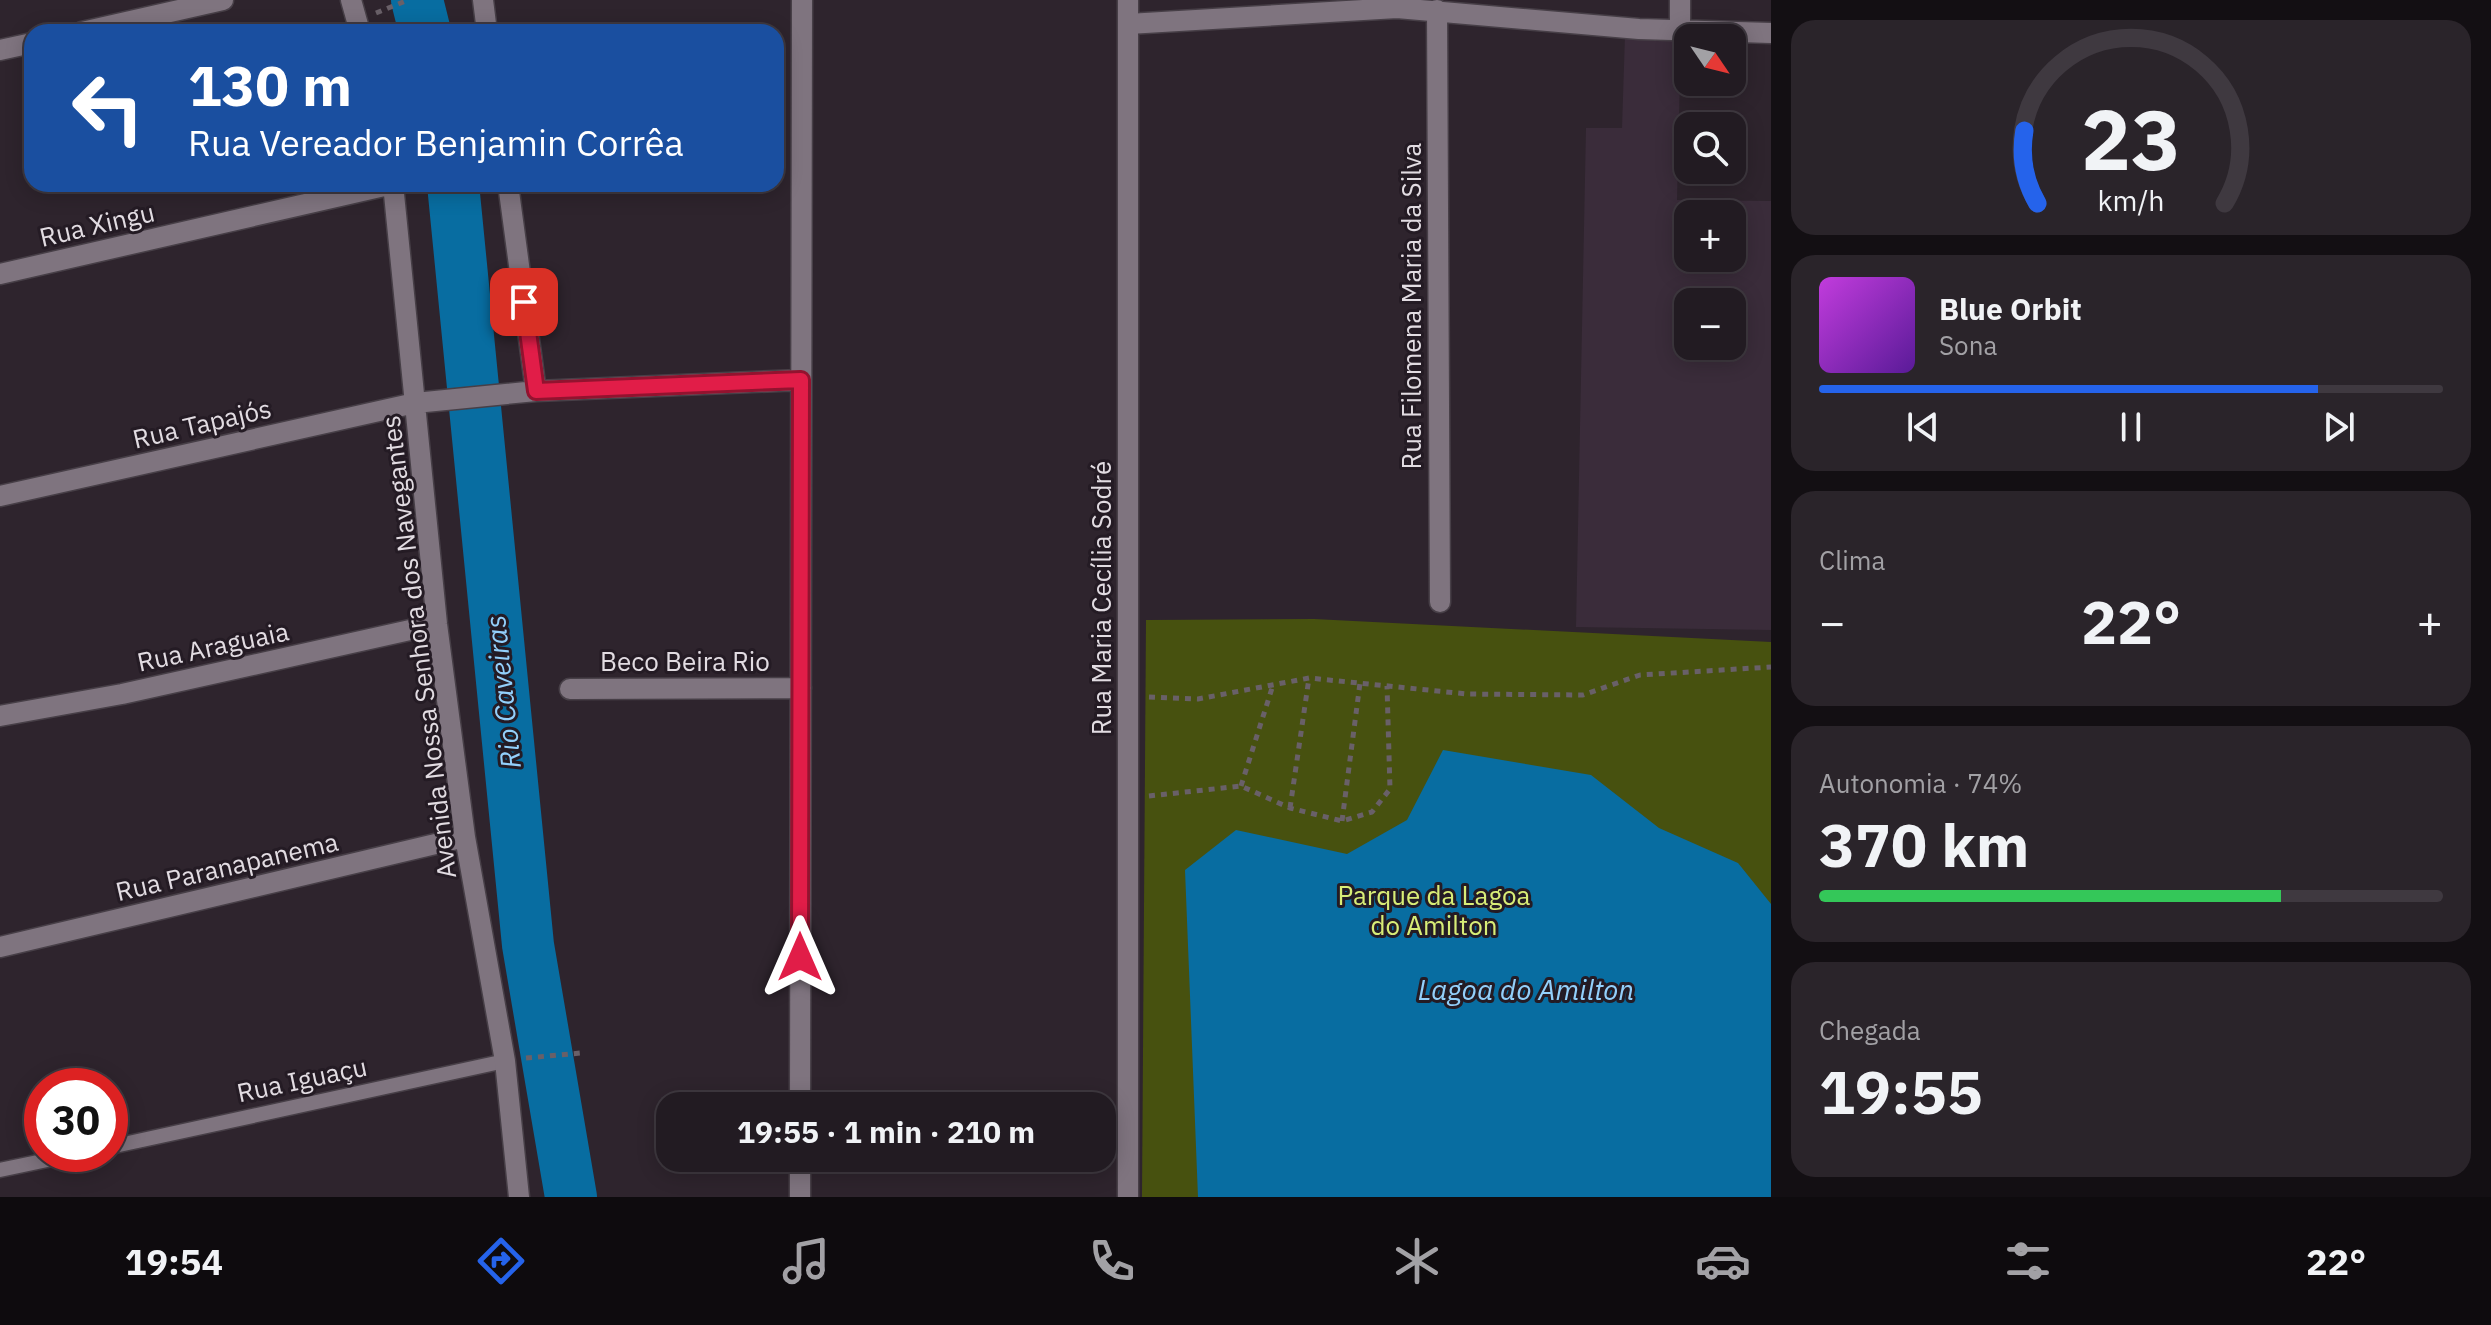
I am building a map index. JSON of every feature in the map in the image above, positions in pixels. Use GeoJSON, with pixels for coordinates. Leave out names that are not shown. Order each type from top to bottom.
{"type":"FeatureCollection","features":[{"type":"Feature","properties":{"kind":"street"},"geometry":{"type":"LineString","coordinates":[[117,24],[223,0]]}},
{"type":"Feature","properties":{"kind":"street"},"geometry":{"type":"LineString","coordinates":[[351,0],[358,24]]}},
{"type":"Feature","properties":{"kind":"street"},"geometry":{"type":"LineString","coordinates":[[483,0],[486,24]]}},
{"type":"Feature","properties":{"kind":"street"},"geometry":{"type":"LineString","coordinates":[[800,1092],[802,0]]}},
{"type":"Feature","properties":{"kind":"street","name":"Rua Maria Cecília Sodré"},"geometry":{"type":"LineString","coordinates":[[1128,0],[1128,1197]]}},
{"type":"Feature","properties":{"kind":"street"},"geometry":{"type":"LineString","coordinates":[[1680,0],[1680,24]]}},
{"type":"Feature","properties":{"kind":"street"},"geometry":{"type":"LineString","coordinates":[[1128,24],[1365,4],[1674,30]]}},
{"type":"Feature","properties":{"kind":"street","name":"Rua Filomena Maria da Silva"},"geometry":{"type":"LineString","coordinates":[[1437,10],[1440,602]]}},
{"type":"Feature","properties":{"kind":"street"},"geometry":{"type":"LineString","coordinates":[[1746,32],[1771,33]]}},
{"type":"Feature","properties":{"kind":"street"},"geometry":{"type":"LineString","coordinates":[[0,50],[24,45]]}},
{"type":"Feature","properties":{"kind":"street","name":"Rua Xingu"},"geometry":{"type":"LineString","coordinates":[[0,274],[358,192]]}},
{"type":"Feature","properties":{"kind":"street","name":"Avenida Nossa Senhora dos Navegantes"},"geometry":{"type":"LineString","coordinates":[[394,192],[437,624],[465,837],[514,1060],[519,1197]]}},
{"type":"Feature","properties":{"kind":"street"},"geometry":{"type":"LineString","coordinates":[[509,192],[528,392]]}},
{"type":"Feature","properties":{"kind":"street","name":"Rua Tapajós"},"geometry":{"type":"LineString","coordinates":[[0,496],[415,403],[528,392],[801,380]]}},
{"type":"Feature","properties":{"kind":"street","name":"Rua Araguaia"},"geometry":{"type":"LineString","coordinates":[[0,716],[122,694],[437,624]]}},
{"type":"Feature","properties":{"kind":"street","name":"Beco Beira Rio"},"geometry":{"type":"LineString","coordinates":[[570,689],[801,688]]}},
{"type":"Feature","properties":{"kind":"street","name":"Rua Paranapanema"},"geometry":{"type":"LineString","coordinates":[[0,947],[465,837]]}},
{"type":"Feature","properties":{"kind":"street"},"geometry":{"type":"LineString","coordinates":[[800,1172],[800,1197]]}},
{"type":"Feature","properties":{"kind":"lane","name":"Rua Iguaçu"},"geometry":{"type":"LineString","coordinates":[[128,1143],[514,1060]]}},
{"type":"Feature","properties":{"kind":"lane"},"geometry":{"type":"LineString","coordinates":[[0,1170],[24,1165]]}},
{"type":"Feature","properties":{"kind":"path"},"geometry":{"type":"LineString","coordinates":[[380,11],[408,0]]}},
{"type":"Feature","properties":{"kind":"path"},"geometry":{"type":"LineString","coordinates":[[1128,697],[1198,699],[1309,678],[1467,694],[1583,695],[1640,675],[1771,667]]}},
{"type":"Feature","properties":{"kind":"path"},"geometry":{"type":"LineString","coordinates":[[1290,808],[1309,678]]}},
{"type":"Feature","properties":{"kind":"path"},"geometry":{"type":"LineString","coordinates":[[1342,821],[1360,683]]}},
{"type":"Feature","properties":{"kind":"path"},"geometry":{"type":"LineString","coordinates":[[1241,786],[1273,685]]}},
{"type":"Feature","properties":{"kind":"path"},"geometry":{"type":"LineString","coordinates":[[1128,798],[1241,786],[1290,808],[1342,821],[1372,812],[1390,789],[1387,686]]}},
{"type":"Feature","properties":{"kind":"path"},"geometry":{"type":"LineString","coordinates":[[514,1060],[581,1053]]}},
{"type":"Feature","properties":{"kind":"shaded area"},"geometry":{"type":"Polygon","coordinates":[[[1625,35],[1674,36],[1674,96],[1680,96],[1679,112],[1674,112],[1674,184],[1677,184],[1677,200],[1674,200],[1674,272],[1746,272],[1746,201],[1771,201],[1771,630],[1576,627],[1586,128],[1622,128],[1625,35]]]}},
{"type":"Feature","properties":{"kind":"green space","name":"Lagoa do Amilton"},"geometry":{"type":"Polygon","coordinates":[[[1314,619],[1771,642],[1771,1197],[1142,1197],[1146,620],[1314,619]]]}},
{"type":"Feature","properties":{"kind":"water","name":"Lagoa do Amilton"},"geometry":{"type":"Polygon","coordinates":[[[1443,750],[1591,775],[1659,828],[1738,863],[1771,904],[1771,1197],[1198,1197],[1185,870],[1236,830],[1347,854],[1407,820],[1443,750]]]}},
{"type":"Feature","properties":{"kind":"waterway","name":"Rio Caveiras"},"geometry":{"type":"LineString","coordinates":[[417,0],[423,24]]}},
{"type":"Feature","properties":{"kind":"waterway","name":"Rio Caveiras"},"geometry":{"type":"LineString","coordinates":[[454,192],[528,945],[571,1197]]}},
{"type":"Feature","properties":{"kind":"route"},"geometry":{"type":"LineString","coordinates":[[524,302],[536,391],[801,380],[800,957]]}},
{"type":"Feature","properties":{"kind":"park label","name":"Parque da Lagoa do Amilton"},"geometry":{"type":"Point","coordinates":[1434,911]}}]}
